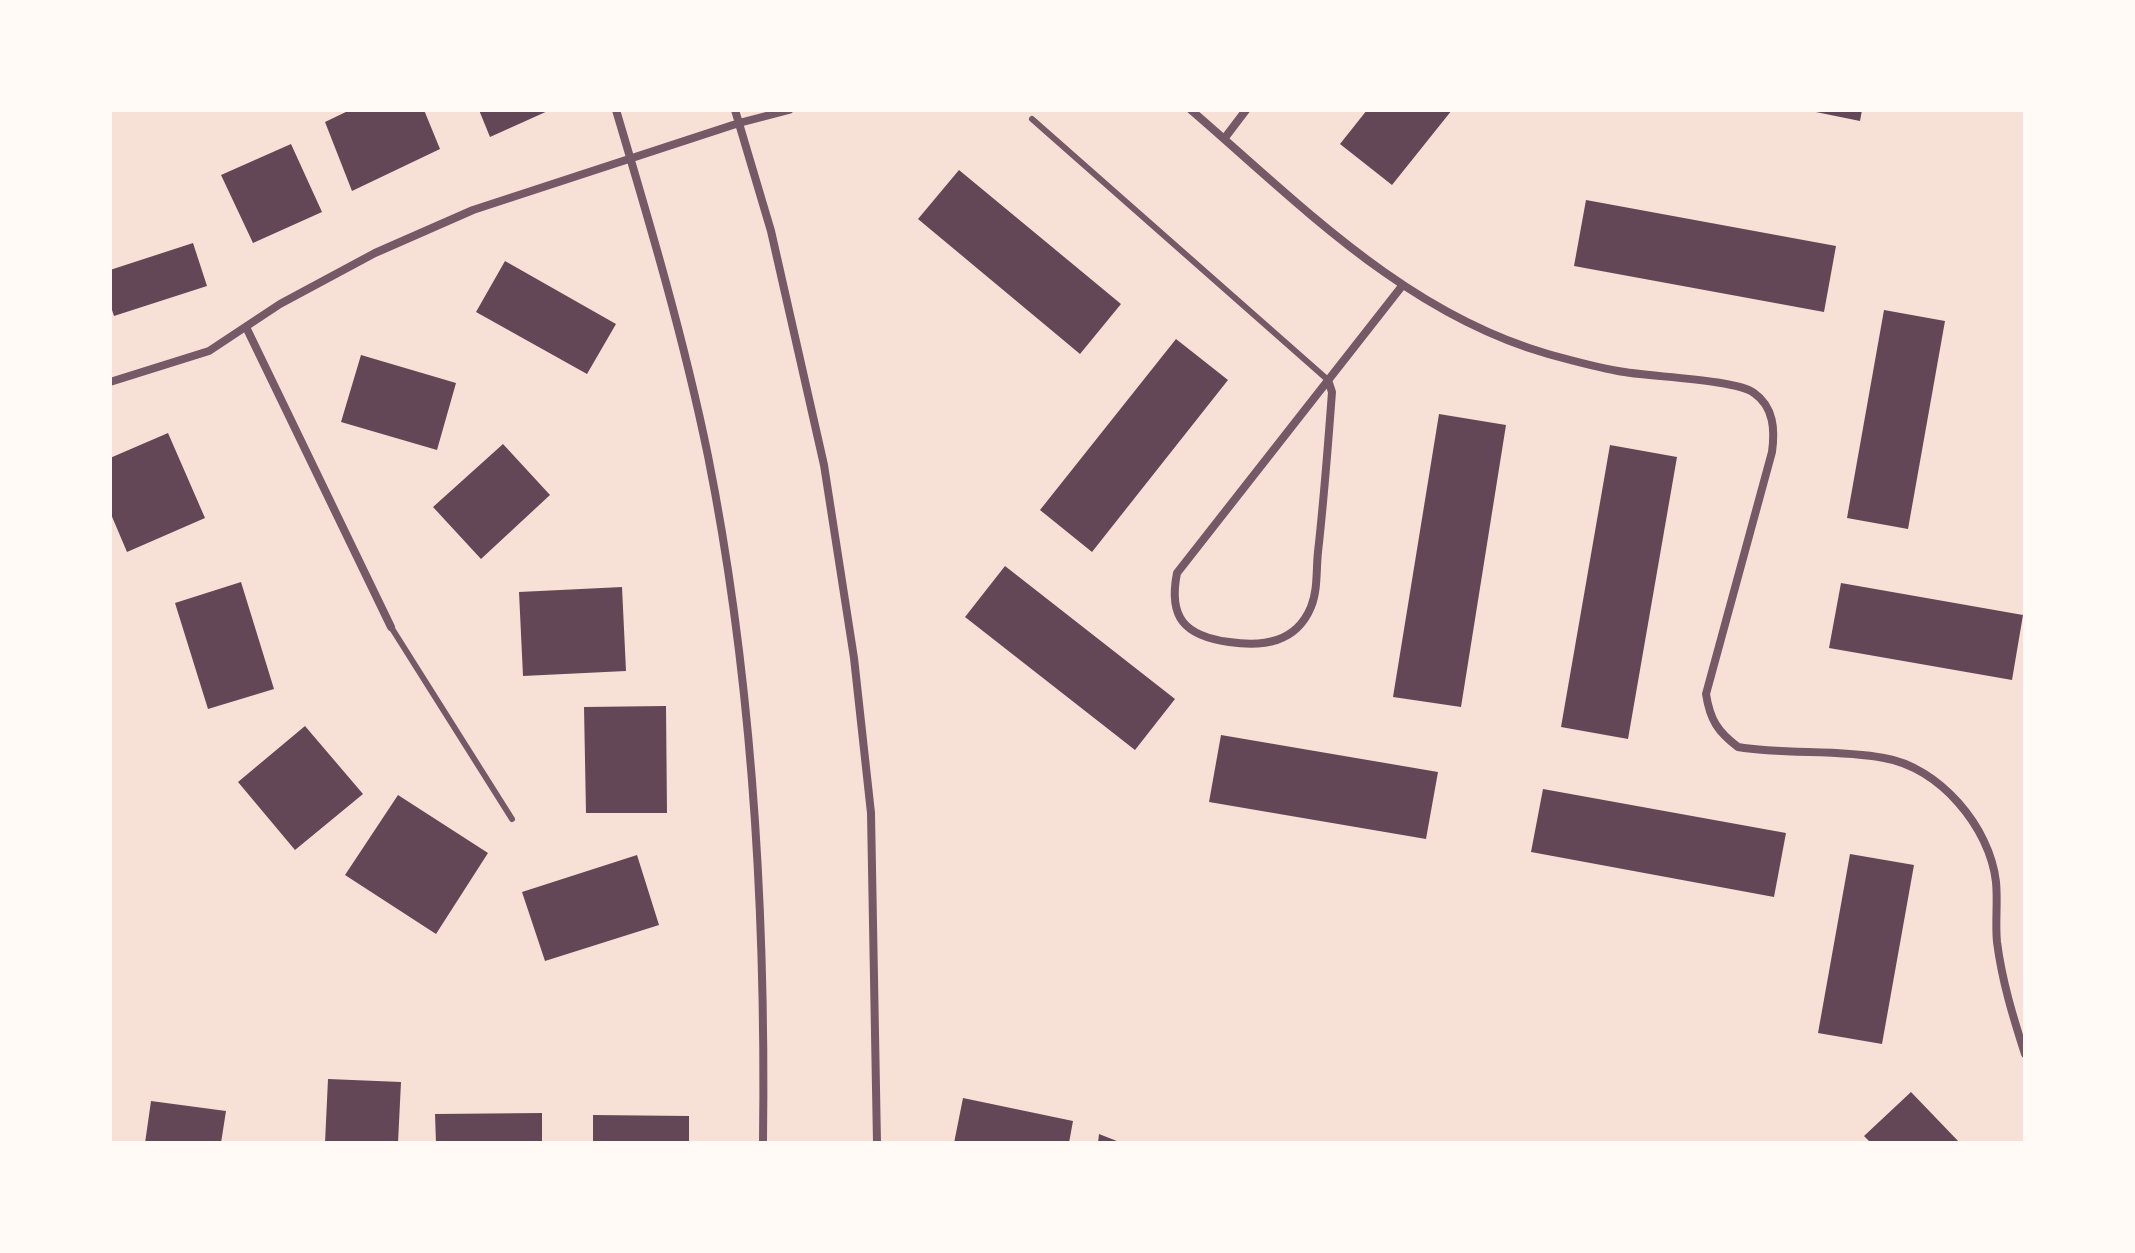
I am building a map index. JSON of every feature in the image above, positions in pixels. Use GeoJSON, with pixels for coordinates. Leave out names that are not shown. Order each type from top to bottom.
{"type":"FeatureCollection","features":[{"type":"Feature","properties":{"kind":"street"},"geometry":{"type":"LineString","coordinates":[[616,110],[678,325],[708,458],[741,675],[757,841],[765,1045],[763,1143]]}},
{"type":"Feature","properties":{"kind":"street"},"geometry":{"type":"LineString","coordinates":[[735,110],[771,231],[824,465],[854,658],[871,813],[877,1143]]}},
{"type":"Feature","properties":{"kind":"street"},"geometry":{"type":"LineString","coordinates":[[110,382],[209,351],[375,253],[473,210],[739,123],[789,110]]}},
{"type":"Feature","properties":{"kind":"street"},"geometry":{"type":"LineString","coordinates":[[1191,110],[1374,267],[1402,286],[1476,326],[1545,353],[1616,371],[1735,383],[1754,392],[1768,407],[1775,432],[1772,452],[1706,694],[1710,715],[1721,734],[1738,747],[1886,758],[1921,773],[1952,796],[1984,839],[1995,879],[1997,940],[2007,999],[2025,1054]]}},
{"type":"Feature","properties":{"kind":"street"},"geometry":{"type":"LineString","coordinates":[[1224,139],[1246,110]]}},
{"type":"Feature","properties":{"kind":"street"},"geometry":{"type":"LineString","coordinates":[[1328,380],[1332,392],[1326,478],[1312,606],[1299,627],[1280,641],[1257,647],[1204,639],[1187,628],[1177,613],[1173,593],[1177,573],[1328,380],[1402,286]]}},
{"type":"Feature","properties":{"kind":"street"},"geometry":{"type":"LineString","coordinates":[[246,327],[391,627]]}},
{"type":"Feature","properties":{"kind":"lane"},"geometry":{"type":"LineString","coordinates":[[1032,119],[1328,380]]}},
{"type":"Feature","properties":{"kind":"lane"},"geometry":{"type":"LineString","coordinates":[[391,627],[512,819]]}},
{"type":"Feature","properties":{"kind":"building"},"geometry":{"type":"Polygon","coordinates":[[[350,110],[424,110],[440,149],[352,191],[325,122],[350,110]]]}},
{"type":"Feature","properties":{"kind":"building"},"geometry":{"type":"Polygon","coordinates":[[[479,110],[550,110],[490,137],[479,110]]]}},
{"type":"Feature","properties":{"kind":"building"},"geometry":{"type":"Polygon","coordinates":[[[1367,110],[1452,110],[1392,185],[1340,144],[1367,110]]]}},
{"type":"Feature","properties":{"kind":"building"},"geometry":{"type":"Polygon","coordinates":[[[1806,110],[1862,110],[1860,121],[1806,110]]]}},
{"type":"Feature","properties":{"kind":"building"},"geometry":{"type":"Polygon","coordinates":[[[291,144],[322,212],[253,243],[221,175],[291,144]]]}},
{"type":"Feature","properties":{"kind":"building"},"geometry":{"type":"Polygon","coordinates":[[[959,170],[1121,304],[1080,354],[918,219],[959,170]]]}},
{"type":"Feature","properties":{"kind":"building"},"geometry":{"type":"Polygon","coordinates":[[[1586,200],[1836,246],[1824,312],[1574,266],[1586,200]]]}},
{"type":"Feature","properties":{"kind":"building"},"geometry":{"type":"Polygon","coordinates":[[[193,243],[207,286],[114,316],[110,304],[110,270],[193,243]]]}},
{"type":"Feature","properties":{"kind":"building"},"geometry":{"type":"Polygon","coordinates":[[[505,261],[616,324],[587,374],[476,312],[505,261]]]}},
{"type":"Feature","properties":{"kind":"building"},"geometry":{"type":"Polygon","coordinates":[[[1884,310],[1945,321],[1908,529],[1847,518],[1884,310]]]}},
{"type":"Feature","properties":{"kind":"building"},"geometry":{"type":"Polygon","coordinates":[[[1176,339],[1228,380],[1092,552],[1040,510],[1176,339]]]}},
{"type":"Feature","properties":{"kind":"building"},"geometry":{"type":"Polygon","coordinates":[[[361,355],[456,383],[437,450],[341,422],[361,355]]]}},
{"type":"Feature","properties":{"kind":"building"},"geometry":{"type":"Polygon","coordinates":[[[1439,414],[1506,425],[1461,707],[1393,697],[1439,414]]]}},
{"type":"Feature","properties":{"kind":"building"},"geometry":{"type":"Polygon","coordinates":[[[168,433],[205,518],[127,552],[110,512],[110,458],[168,433]]]}},
{"type":"Feature","properties":{"kind":"building"},"geometry":{"type":"Polygon","coordinates":[[[503,444],[550,495],[481,559],[433,507],[503,444]]]}},
{"type":"Feature","properties":{"kind":"building"},"geometry":{"type":"Polygon","coordinates":[[[1610,445],[1677,457],[1628,739],[1561,727],[1610,445]]]}},
{"type":"Feature","properties":{"kind":"building"},"geometry":{"type":"Polygon","coordinates":[[[1005,566],[1175,699],[1135,750],[965,617],[1005,566]]]}},
{"type":"Feature","properties":{"kind":"building"},"geometry":{"type":"Polygon","coordinates":[[[241,582],[274,689],[208,709],[175,603],[241,582]]]}},
{"type":"Feature","properties":{"kind":"building"},"geometry":{"type":"Polygon","coordinates":[[[1841,583],[2023,615],[2012,680],[1829,648],[1841,583]]]}},
{"type":"Feature","properties":{"kind":"building"},"geometry":{"type":"Polygon","coordinates":[[[622,587],[626,671],[523,676],[519,592],[622,587]]]}},
{"type":"Feature","properties":{"kind":"building"},"geometry":{"type":"Polygon","coordinates":[[[666,706],[667,813],[586,813],[584,707],[666,706]]]}},
{"type":"Feature","properties":{"kind":"building"},"geometry":{"type":"Polygon","coordinates":[[[305,726],[363,794],[295,850],[238,782],[305,726]]]}},
{"type":"Feature","properties":{"kind":"building"},"geometry":{"type":"Polygon","coordinates":[[[1221,735],[1438,772],[1426,839],[1209,802],[1221,735]]]}},
{"type":"Feature","properties":{"kind":"building"},"geometry":{"type":"Polygon","coordinates":[[[1543,789],[1786,833],[1774,897],[1531,852],[1543,789]]]}},
{"type":"Feature","properties":{"kind":"building"},"geometry":{"type":"Polygon","coordinates":[[[398,795],[488,853],[436,934],[345,875],[398,795]]]}},
{"type":"Feature","properties":{"kind":"building"},"geometry":{"type":"Polygon","coordinates":[[[1850,854],[1914,865],[1882,1044],[1818,1033],[1850,854]]]}},
{"type":"Feature","properties":{"kind":"building"},"geometry":{"type":"Polygon","coordinates":[[[637,855],[659,925],[545,961],[522,892],[637,855]]]}},
{"type":"Feature","properties":{"kind":"building"},"geometry":{"type":"Polygon","coordinates":[[[328,1079],[401,1082],[398,1143],[325,1143],[328,1079]]]}},
{"type":"Feature","properties":{"kind":"building"},"geometry":{"type":"Polygon","coordinates":[[[1911,1092],[1960,1143],[1871,1143],[1864,1136],[1911,1092]]]}},
{"type":"Feature","properties":{"kind":"building"},"geometry":{"type":"Polygon","coordinates":[[[963,1098],[1073,1121],[1069,1143],[954,1143],[963,1098]]]}},
{"type":"Feature","properties":{"kind":"building"},"geometry":{"type":"Polygon","coordinates":[[[151,1101],[226,1111],[221,1143],[145,1143],[151,1101]]]}},
{"type":"Feature","properties":{"kind":"building"},"geometry":{"type":"Polygon","coordinates":[[[542,1113],[542,1143],[436,1143],[435,1114],[542,1113]]]}},
{"type":"Feature","properties":{"kind":"building"},"geometry":{"type":"Polygon","coordinates":[[[593,1115],[689,1116],[689,1143],[593,1143],[593,1115]]]}},
{"type":"Feature","properties":{"kind":"building"},"geometry":{"type":"Polygon","coordinates":[[[1099,1134],[1122,1143],[1098,1143],[1099,1134]]]}}]}
